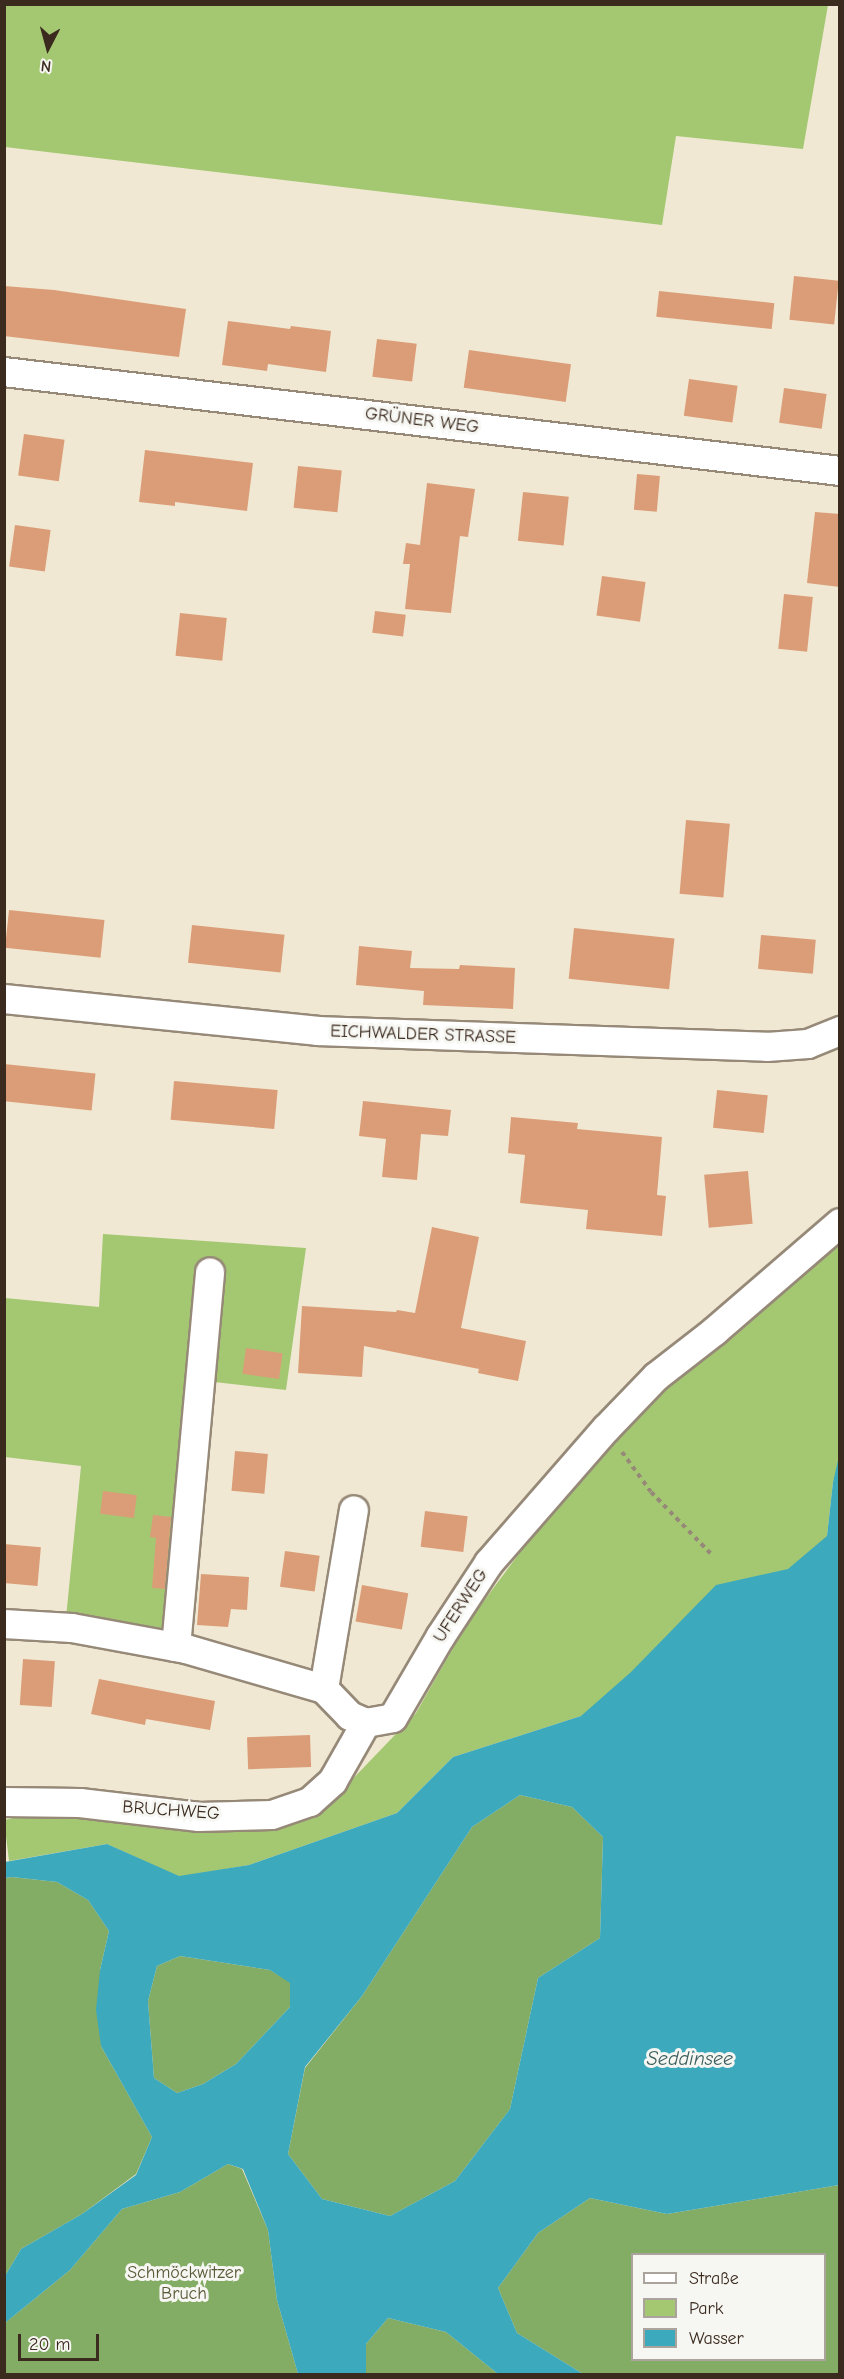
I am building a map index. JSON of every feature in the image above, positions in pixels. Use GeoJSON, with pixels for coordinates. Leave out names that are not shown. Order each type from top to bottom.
{"type":"FeatureCollection","features":[{"type":"Feature","properties":{"kind":"street","name":"GRÜNER WEG"},"geometry":{"type":"LineString","coordinates":[[4,372],[840,471]]}},
{"type":"Feature","properties":{"kind":"street","name":"EICHWALDER STRASSE"},"geometry":{"type":"LineString","coordinates":[[4,999],[317,1031],[767,1047],[808,1044],[839,1032]]}},
{"type":"Feature","properties":{"kind":"street","name":"UFERWEG"},"geometry":{"type":"LineString","coordinates":[[366,1723],[393,1718],[441,1636],[489,1563],[606,1429],[656,1377],[724,1324],[840,1223]]}},
{"type":"Feature","properties":{"kind":"street"},"geometry":{"type":"LineString","coordinates":[[176,1647],[210,1273]]}},
{"type":"Feature","properties":{"kind":"street"},"geometry":{"type":"LineString","coordinates":[[324,1689],[354,1510]]}},
{"type":"Feature","properties":{"kind":"street"},"geometry":{"type":"LineString","coordinates":[[4,1623],[72,1629],[176,1647],[324,1689],[350,1716],[366,1723]]}},
{"type":"Feature","properties":{"kind":"street","name":"BRUCHWEG"},"geometry":{"type":"LineString","coordinates":[[4,1802],[80,1803],[198,1817],[272,1815],[310,1802],[333,1781],[366,1723]]}},
{"type":"Feature","properties":{"kind":"path"},"geometry":{"type":"LineString","coordinates":[[606,1429],[651,1492],[711,1554]]}},
{"type":"Feature","properties":{"kind":"green space"},"geometry":{"type":"Polygon","coordinates":[[[5,4],[828,5],[803,149],[676,136],[662,225],[5,147],[5,4]]]}},
{"type":"Feature","properties":{"kind":"green space"},"geometry":{"type":"Polygon","coordinates":[[[839,1231],[840,1456],[833,1482],[827,1536],[831,1541],[613,1726],[581,1716],[453,1757],[397,1813],[249,1865],[179,1877],[107,1844],[9,1861],[4,1820],[42,1812],[253,1827],[320,1813],[416,1713],[466,1625],[605,1438],[839,1231]]]}},
{"type":"Feature","properties":{"kind":"green space"},"geometry":{"type":"Polygon","coordinates":[[[103,1234],[306,1248],[286,1390],[197,1380],[170,1639],[66,1618],[81,1466],[5,1457],[5,1298],[99,1307],[103,1234]]]}},
{"type":"Feature","properties":{"kind":"green space"},"geometry":{"type":"Polygon","coordinates":[[[520,1795],[572,1807],[603,1837],[600,1938],[538,1978],[510,2109],[455,2181],[390,2216],[322,2199],[288,2154],[305,2068],[362,1996],[472,1827],[520,1795]]]}},
{"type":"Feature","properties":{"kind":"green space"},"geometry":{"type":"Polygon","coordinates":[[[4,1878],[57,1882],[88,1900],[109,1931],[100,1970],[101,2046],[152,2137],[136,2174],[82,2214],[21,2249],[5,2276],[4,1878]]]}},
{"type":"Feature","properties":{"kind":"green space"},"geometry":{"type":"Polygon","coordinates":[[[180,1956],[270,1970],[290,1982],[290,2007],[236,2064],[203,2084],[177,2093],[154,2078],[148,2001],[157,1966],[180,1956]]]}},
{"type":"Feature","properties":{"kind":"green space","name":"Schmöckwitzer Bruch"},"geometry":{"type":"Polygon","coordinates":[[[228,2164],[242,2169],[268,2230],[277,2300],[298,2374],[5,2374],[5,2323],[70,2270],[122,2209],[180,2192],[228,2164]]]}},
{"type":"Feature","properties":{"kind":"green space"},"geometry":{"type":"Polygon","coordinates":[[[839,2185],[839,2374],[583,2374],[517,2333],[498,2288],[538,2233],[590,2198],[667,2214],[839,2185]]]}},
{"type":"Feature","properties":{"kind":"green space"},"geometry":{"type":"Polygon","coordinates":[[[388,2318],[446,2332],[498,2374],[366,2374],[366,2344],[388,2318]]]}},
{"type":"Feature","properties":{"kind":"water","name":"Seddinsee"},"geometry":{"type":"Polygon","coordinates":[[[839,1456],[839,2185],[667,2214],[590,2198],[538,2233],[498,2288],[517,2333],[583,2374],[498,2374],[446,2332],[388,2318],[366,2344],[366,2374],[298,2374],[277,2300],[268,2230],[243,2169],[228,2164],[180,2192],[122,2209],[70,2270],[5,2323],[5,2276],[21,2249],[82,2214],[136,2175],[152,2137],[101,2046],[96,2010],[100,1970],[109,1931],[88,1900],[57,1882],[5,1878],[5,1862],[107,1844],[179,1876],[249,1865],[397,1813],[453,1757],[581,1716],[631,1672],[716,1585],[788,1569],[827,1536],[833,1482],[839,1456]],[[520,1795],[472,1827],[362,1996],[305,2067],[288,2154],[322,2199],[390,2216],[455,2181],[510,2109],[538,1978],[600,1938],[603,1837],[572,1807],[520,1795]],[[180,1956],[157,1966],[148,2001],[154,2078],[177,2093],[203,2084],[236,2064],[290,2007],[290,1983],[270,1970],[180,1956]]]}},
{"type":"Feature","properties":{"kind":"building"},"geometry":{"type":"Polygon","coordinates":[[[794,276],[839,281],[834,324],[789,320],[794,276]]]}},
{"type":"Feature","properties":{"kind":"building"},"geometry":{"type":"Polygon","coordinates":[[[4,286],[54,290],[186,309],[179,357],[4,336],[4,286]]]}},
{"type":"Feature","properties":{"kind":"building"},"geometry":{"type":"Polygon","coordinates":[[[659,291],[774,303],[772,329],[656,317],[659,291]]]}},
{"type":"Feature","properties":{"kind":"building"},"geometry":{"type":"Polygon","coordinates":[[[228,321],[290,329],[291,326],[331,331],[326,372],[268,364],[267,371],[222,365],[228,321]]]}},
{"type":"Feature","properties":{"kind":"building"},"geometry":{"type":"Polygon","coordinates":[[[377,339],[417,344],[412,382],[372,377],[377,339]]]}},
{"type":"Feature","properties":{"kind":"building"},"geometry":{"type":"Polygon","coordinates":[[[469,350],[571,364],[566,402],[464,388],[469,350]]]}},
{"type":"Feature","properties":{"kind":"building"},"geometry":{"type":"Polygon","coordinates":[[[689,379],[738,386],[732,422],[684,416],[689,379]]]}},
{"type":"Feature","properties":{"kind":"building"},"geometry":{"type":"Polygon","coordinates":[[[784,388],[827,394],[822,429],[779,423],[784,388]]]}},
{"type":"Feature","properties":{"kind":"building"},"geometry":{"type":"Polygon","coordinates":[[[24,434],[65,440],[59,481],[18,476],[24,434]]]}},
{"type":"Feature","properties":{"kind":"building"},"geometry":{"type":"Polygon","coordinates":[[[145,450],[253,463],[247,511],[175,502],[175,506],[139,502],[145,450]]]}},
{"type":"Feature","properties":{"kind":"building"},"geometry":{"type":"Polygon","coordinates":[[[298,466],[342,471],[337,512],[294,508],[298,466]]]}},
{"type":"Feature","properties":{"kind":"building"},"geometry":{"type":"Polygon","coordinates":[[[637,474],[660,476],[657,512],[634,510],[637,474]]]}},
{"type":"Feature","properties":{"kind":"building"},"geometry":{"type":"Polygon","coordinates":[[[427,483],[475,489],[468,537],[460,536],[451,613],[405,609],[410,564],[403,564],[406,543],[420,545],[427,483]]]}},
{"type":"Feature","properties":{"kind":"building"},"geometry":{"type":"Polygon","coordinates":[[[523,492],[569,497],[564,546],[518,541],[523,492]]]}},
{"type":"Feature","properties":{"kind":"building"},"geometry":{"type":"Polygon","coordinates":[[[815,512],[840,514],[840,587],[807,583],[815,512]]]}},
{"type":"Feature","properties":{"kind":"building"},"geometry":{"type":"Polygon","coordinates":[[[15,525],[51,530],[45,572],[9,567],[15,525]]]}},
{"type":"Feature","properties":{"kind":"building"},"geometry":{"type":"Polygon","coordinates":[[[602,576],[646,582],[640,622],[596,616],[602,576]]]}},
{"type":"Feature","properties":{"kind":"building"},"geometry":{"type":"Polygon","coordinates":[[[784,594],[813,597],[807,652],[778,649],[784,594]]]}},
{"type":"Feature","properties":{"kind":"building"},"geometry":{"type":"Polygon","coordinates":[[[375,611],[406,615],[403,637],[372,633],[375,611]]]}},
{"type":"Feature","properties":{"kind":"building"},"geometry":{"type":"Polygon","coordinates":[[[180,613],[227,618],[222,661],[176,656],[180,613]]]}},
{"type":"Feature","properties":{"kind":"building"},"geometry":{"type":"Polygon","coordinates":[[[686,820],[730,824],[723,898],[680,894],[686,820]]]}},
{"type":"Feature","properties":{"kind":"building"},"geometry":{"type":"Polygon","coordinates":[[[9,910],[104,920],[101,958],[5,948],[9,910]]]}},
{"type":"Feature","properties":{"kind":"building"},"geometry":{"type":"Polygon","coordinates":[[[192,925],[284,935],[281,973],[188,963],[192,925]]]}},
{"type":"Feature","properties":{"kind":"building"},"geometry":{"type":"Polygon","coordinates":[[[574,928],[674,939],[669,989],[569,979],[574,928]]]}},
{"type":"Feature","properties":{"kind":"building"},"geometry":{"type":"Polygon","coordinates":[[[761,935],[816,940],[813,974],[758,969],[761,935]]]}},
{"type":"Feature","properties":{"kind":"building"},"geometry":{"type":"Polygon","coordinates":[[[359,946],[412,951],[410,968],[459,969],[460,965],[515,968],[513,1009],[423,1005],[424,991],[356,985],[359,946]]]}},
{"type":"Feature","properties":{"kind":"building"},"geometry":{"type":"Polygon","coordinates":[[[4,1064],[95,1074],[92,1110],[4,1101],[4,1064]]]}},
{"type":"Feature","properties":{"kind":"building"},"geometry":{"type":"Polygon","coordinates":[[[174,1081],[278,1090],[274,1129],[171,1120],[174,1081]]]}},
{"type":"Feature","properties":{"kind":"building"},"geometry":{"type":"Polygon","coordinates":[[[717,1090],[768,1095],[764,1133],[713,1128],[717,1090]]]}},
{"type":"Feature","properties":{"kind":"building"},"geometry":{"type":"Polygon","coordinates":[[[363,1101],[451,1110],[448,1136],[421,1134],[417,1180],[382,1177],[386,1139],[359,1136],[363,1101]]]}},
{"type":"Feature","properties":{"kind":"building"},"geometry":{"type":"Polygon","coordinates":[[[511,1117],[578,1123],[577,1129],[662,1137],[657,1195],[666,1196],[662,1236],[586,1229],[588,1210],[520,1203],[525,1155],[508,1153],[511,1117]]]}},
{"type":"Feature","properties":{"kind":"building"},"geometry":{"type":"Polygon","coordinates":[[[748,1171],[753,1224],[709,1228],[704,1175],[748,1171]]]}},
{"type":"Feature","properties":{"kind":"building"},"geometry":{"type":"Polygon","coordinates":[[[432,1227],[479,1237],[461,1328],[526,1341],[518,1381],[478,1373],[479,1369],[364,1346],[362,1377],[298,1373],[302,1306],[396,1312],[397,1310],[415,1313],[432,1227]]]}},
{"type":"Feature","properties":{"kind":"building"},"geometry":{"type":"Polygon","coordinates":[[[246,1348],[283,1353],[279,1379],[242,1374],[246,1348]]]}},
{"type":"Feature","properties":{"kind":"building"},"geometry":{"type":"Polygon","coordinates":[[[235,1451],[268,1454],[264,1494],[232,1491],[235,1451]]]}},
{"type":"Feature","properties":{"kind":"building"},"geometry":{"type":"Polygon","coordinates":[[[103,1491],[137,1495],[134,1518],[100,1514],[103,1491]]]}},
{"type":"Feature","properties":{"kind":"building"},"geometry":{"type":"Polygon","coordinates":[[[425,1511],[468,1516],[463,1552],[421,1547],[425,1511]]]}},
{"type":"Feature","properties":{"kind":"building"},"geometry":{"type":"Polygon","coordinates":[[[153,1515],[171,1517],[165,1589],[152,1588],[156,1538],[150,1537],[153,1515]]]}},
{"type":"Feature","properties":{"kind":"building"},"geometry":{"type":"Polygon","coordinates":[[[4,1544],[41,1547],[37,1586],[4,1583],[4,1544]]]}},
{"type":"Feature","properties":{"kind":"building"},"geometry":{"type":"Polygon","coordinates":[[[285,1551],[320,1556],[315,1592],[280,1587],[285,1551]]]}},
{"type":"Feature","properties":{"kind":"building"},"geometry":{"type":"Polygon","coordinates":[[[201,1574],[249,1577],[247,1610],[231,1609],[228,1627],[197,1625],[201,1574]]]}},
{"type":"Feature","properties":{"kind":"building"},"geometry":{"type":"Polygon","coordinates":[[[362,1585],[408,1593],[402,1630],[356,1621],[362,1585]]]}},
{"type":"Feature","properties":{"kind":"building"},"geometry":{"type":"Polygon","coordinates":[[[23,1659],[55,1661],[52,1707],[20,1705],[23,1659]]]}},
{"type":"Feature","properties":{"kind":"building"},"geometry":{"type":"Polygon","coordinates":[[[99,1679],[215,1701],[210,1730],[146,1719],[145,1725],[91,1714],[99,1679]]]}},
{"type":"Feature","properties":{"kind":"building"},"geometry":{"type":"Polygon","coordinates":[[[310,1735],[311,1767],[248,1769],[247,1737],[310,1735]]]}}]}
